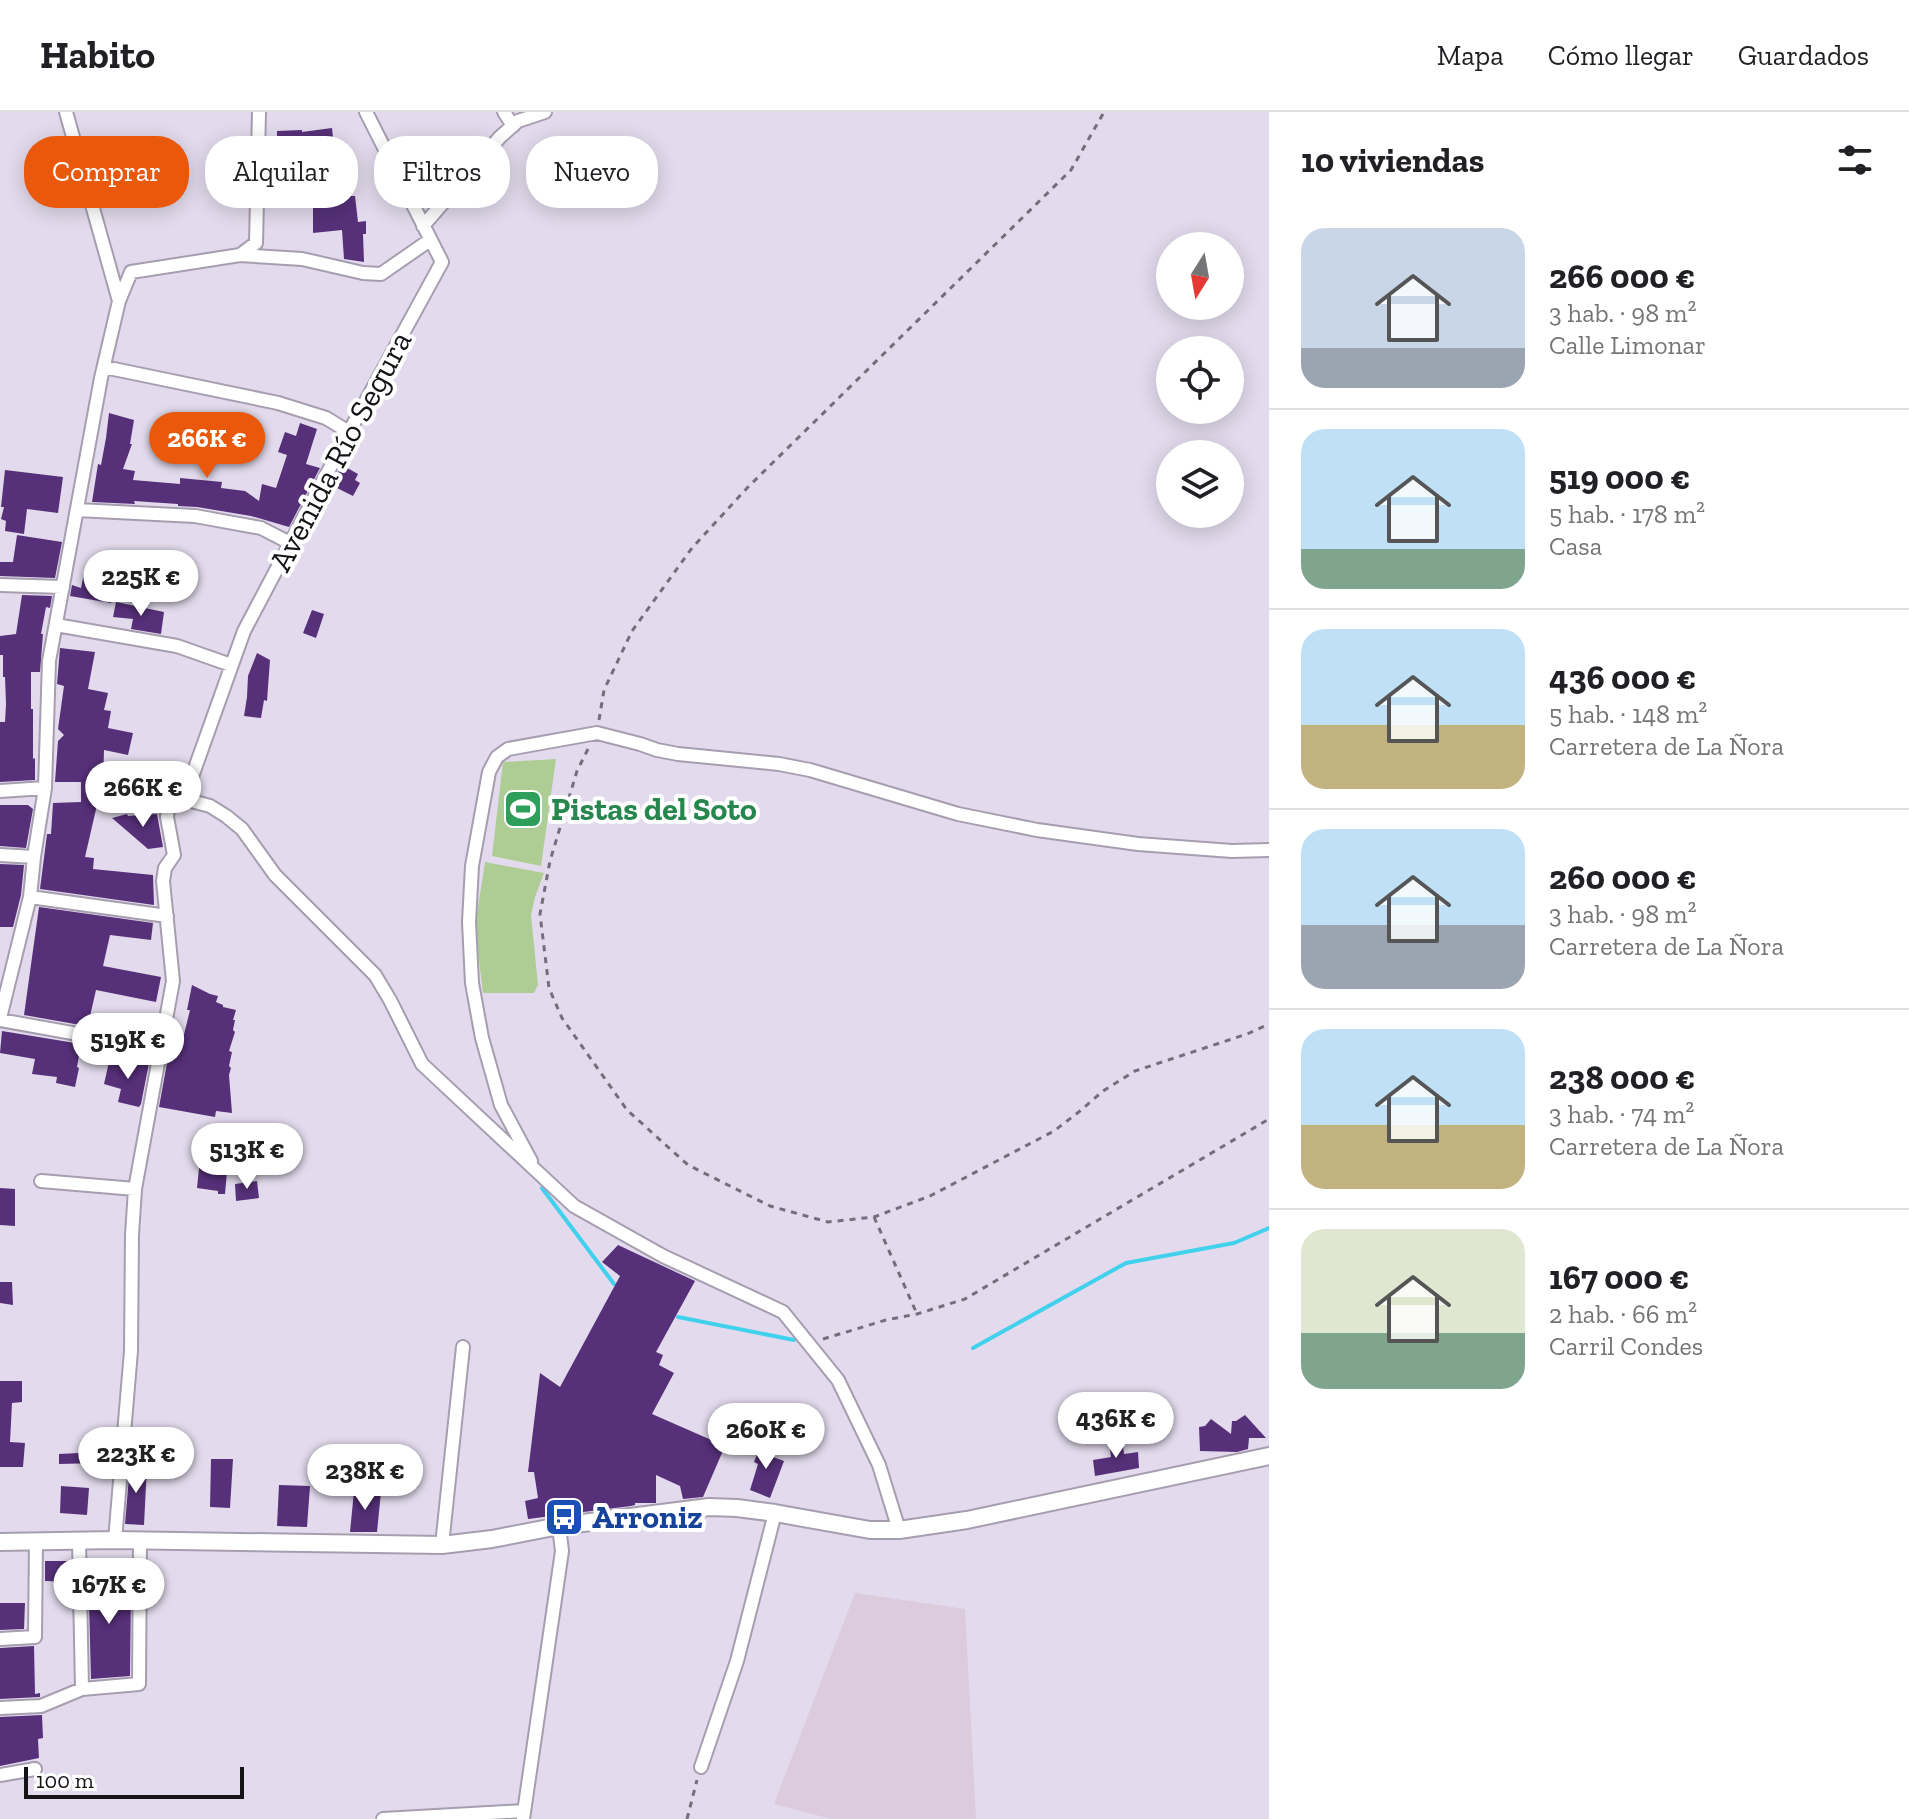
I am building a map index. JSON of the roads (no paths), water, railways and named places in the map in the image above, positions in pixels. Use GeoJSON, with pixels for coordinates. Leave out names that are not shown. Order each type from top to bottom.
{"type":"FeatureCollection","features":[{"type":"Feature","properties":{"kind":"main road"},"geometry":{"type":"LineString","coordinates":[[0,1542],[115,1540],[442,1545],[709,1507],[775,1513],[856,1528],[899,1530],[967,1520],[1269,1456]]}},
{"type":"Feature","properties":{"kind":"street"},"geometry":{"type":"LineString","coordinates":[[66,112],[119,301]]}},
{"type":"Feature","properties":{"kind":"street"},"geometry":{"type":"LineString","coordinates":[[240,255],[256,243],[259,112]]}},
{"type":"Feature","properties":{"kind":"street","name":"Avenida Río Segura"},"geometry":{"type":"LineString","coordinates":[[167,916],[163,874],[174,855],[168,809],[184,799],[244,631],[442,262],[366,112]]}},
{"type":"Feature","properties":{"kind":"street"},"geometry":{"type":"LineString","coordinates":[[504,112],[513,126]]}},
{"type":"Feature","properties":{"kind":"street"},"geometry":{"type":"LineString","coordinates":[[423,226],[500,137],[518,121],[545,112]]}},
{"type":"Feature","properties":{"kind":"street"},"geometry":{"type":"LineString","coordinates":[[161,1049],[0,1019],[30,897],[45,788],[49,661],[119,301],[131,272],[240,255],[302,259],[381,274],[430,240]]}},
{"type":"Feature","properties":{"kind":"street"},"geometry":{"type":"LineString","coordinates":[[104,367],[278,403],[326,418],[349,432]]}},
{"type":"Feature","properties":{"kind":"street"},"geometry":{"type":"LineString","coordinates":[[77,510],[195,516],[261,528],[290,543]]}},
{"type":"Feature","properties":{"kind":"street"},"geometry":{"type":"LineString","coordinates":[[0,585],[63,587]]}},
{"type":"Feature","properties":{"kind":"street"},"geometry":{"type":"LineString","coordinates":[[56,625],[177,646],[231,665]]}},
{"type":"Feature","properties":{"kind":"street"},"geometry":{"type":"LineString","coordinates":[[537,1172],[501,1105],[482,1038],[472,983],[469,922],[472,866],[489,772],[497,757],[508,749],[597,733],[678,754],[810,770],[958,814],[1037,830],[1138,844],[1232,851],[1269,850]]}},
{"type":"Feature","properties":{"kind":"street"},"geometry":{"type":"LineString","coordinates":[[0,791],[45,788]]}},
{"type":"Feature","properties":{"kind":"street"},"geometry":{"type":"LineString","coordinates":[[184,799],[210,806],[242,829],[275,875],[375,975],[422,1064],[574,1206],[663,1256],[783,1312],[838,1380],[879,1465],[899,1530]]}},
{"type":"Feature","properties":{"kind":"street"},"geometry":{"type":"LineString","coordinates":[[0,855],[34,857]]}},
{"type":"Feature","properties":{"kind":"street"},"geometry":{"type":"LineString","coordinates":[[30,897],[167,916],[173,981],[135,1189],[131,1351],[115,1540]]}},
{"type":"Feature","properties":{"kind":"street"},"geometry":{"type":"LineString","coordinates":[[41,1181],[135,1189]]}},
{"type":"Feature","properties":{"kind":"street"},"geometry":{"type":"LineString","coordinates":[[442,1545],[463,1347]]}},
{"type":"Feature","properties":{"kind":"street"},"geometry":{"type":"LineString","coordinates":[[701,1767],[737,1661],[775,1513]]}},
{"type":"Feature","properties":{"kind":"street"},"geometry":{"type":"LineString","coordinates":[[383,1819],[523,1815],[562,1551],[559,1526]]}},
{"type":"Feature","properties":{"kind":"street"},"geometry":{"type":"LineString","coordinates":[[0,1639],[35,1637],[36,1540]]}},
{"type":"Feature","properties":{"kind":"street"},"geometry":{"type":"LineString","coordinates":[[79,1540],[82,1689]]}},
{"type":"Feature","properties":{"kind":"street"},"geometry":{"type":"LineString","coordinates":[[0,1708],[41,1706],[82,1689],[139,1684],[140,1541]]}},
{"type":"Feature","properties":{"kind":"street"},"geometry":{"type":"LineString","coordinates":[[0,1775],[35,1769]]}},
{"type":"Feature","properties":{"kind":"waterway"},"geometry":{"type":"LineString","coordinates":[[542,1188],[614,1284]]}},
{"type":"Feature","properties":{"kind":"waterway"},"geometry":{"type":"LineString","coordinates":[[973,1348],[1126,1263],[1234,1243],[1269,1228]]}},
{"type":"Feature","properties":{"kind":"waterway"},"geometry":{"type":"LineString","coordinates":[[678,1317],[794,1340]]}},
{"type":"Feature","properties":{"kind":"place","name":"Pistas del Soto"},"geometry":{"type":"Point","coordinates":[523,809]}},
{"type":"Feature","properties":{"kind":"place","name":"Arroniz"},"geometry":{"type":"Point","coordinates":[564,1517]}}]}
